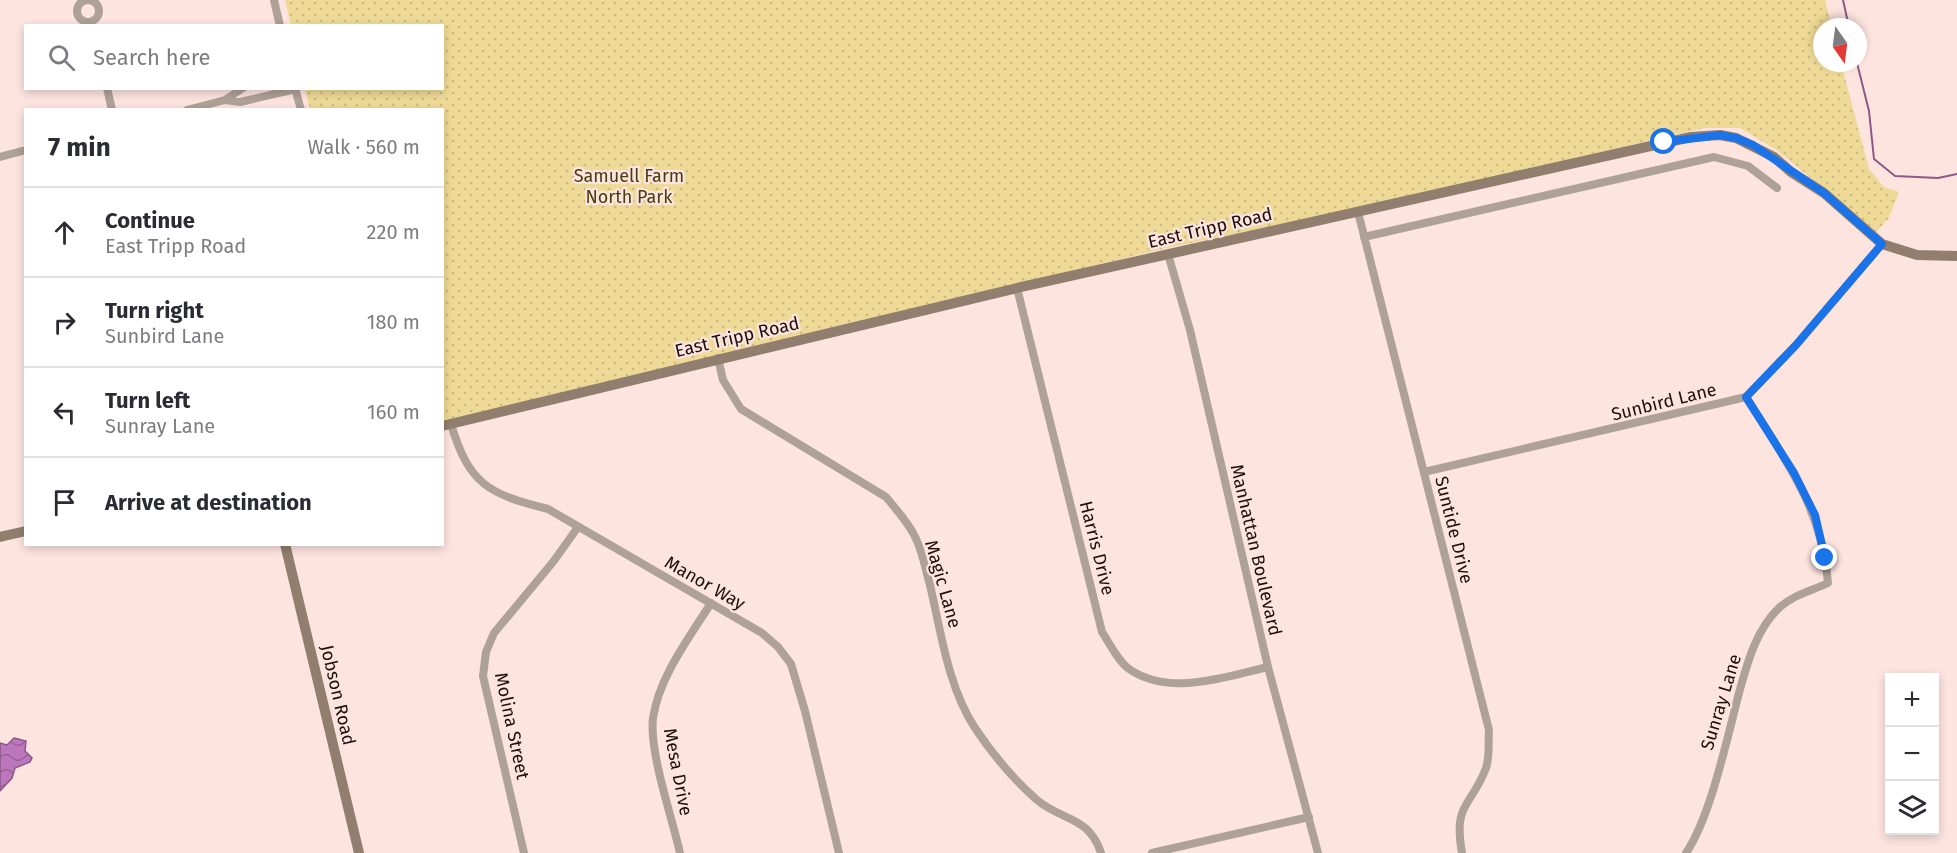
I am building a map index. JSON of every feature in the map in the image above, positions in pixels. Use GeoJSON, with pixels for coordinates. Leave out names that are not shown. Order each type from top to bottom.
{"type":"FeatureCollection","features":[{"type":"Feature","properties":{"kind":"street"},"geometry":{"type":"LineString","coordinates":[[274,0],[280,24]]}},
{"type":"Feature","properties":{"kind":"street"},"geometry":{"type":"LineString","coordinates":[[107,90],[112,108]]}},
{"type":"Feature","properties":{"kind":"street"},"geometry":{"type":"LineString","coordinates":[[195,108],[225,100],[240,90]]}},
{"type":"Feature","properties":{"kind":"street"},"geometry":{"type":"LineString","coordinates":[[225,100],[240,102],[292,90]]}},
{"type":"Feature","properties":{"kind":"street"},"geometry":{"type":"LineString","coordinates":[[296,90],[301,108]]}},
{"type":"Feature","properties":{"kind":"street","name":"East Tripp Road"},"geometry":{"type":"LineString","coordinates":[[447,425],[718,358],[1017,288],[1664,142],[1720,135],[1736,138],[1774,157],[1791,172],[1824,193],[1882,244],[1917,255],[1957,255]]}},
{"type":"Feature","properties":{"kind":"street"},"geometry":{"type":"LineString","coordinates":[[0,157],[24,151]]}},
{"type":"Feature","properties":{"kind":"street"},"geometry":{"type":"LineString","coordinates":[[1364,237],[1714,157],[1748,166],[1777,188]]}},
{"type":"Feature","properties":{"kind":"street","name":"Suntide Drive"},"geometry":{"type":"LineString","coordinates":[[1358,212],[1489,730],[1486,767],[1462,809],[1459,830],[1462,853]]}},
{"type":"Feature","properties":{"kind":"street"},"geometry":{"type":"LineString","coordinates":[[1746,397],[1796,345],[1882,244]]}},
{"type":"Feature","properties":{"kind":"street","name":"Manhattan Boulevard"},"geometry":{"type":"LineString","coordinates":[[1168,254],[1192,342],[1268,667],[1318,853]]}},
{"type":"Feature","properties":{"kind":"street","name":"Harris Drive"},"geometry":{"type":"LineString","coordinates":[[1017,288],[1102,632],[1115,653],[1128,668],[1141,675],[1155,680],[1189,684],[1268,667]]}},
{"type":"Feature","properties":{"kind":"street","name":"Magic Lane"},"geometry":{"type":"LineString","coordinates":[[718,358],[723,380],[741,409],[886,497],[914,534],[925,566],[954,684],[971,722],[1003,767],[1040,802],[1080,823],[1091,832],[1101,853]]}},
{"type":"Feature","properties":{"kind":"street","name":"Sunbird Lane"},"geometry":{"type":"LineString","coordinates":[[1424,472],[1746,397]]}},
{"type":"Feature","properties":{"kind":"street","name":"Sunray Lane"},"geometry":{"type":"LineString","coordinates":[[1686,853],[1701,824],[1752,651],[1769,620],[1780,607],[1797,594],[1828,583],[1815,515],[1794,473],[1746,397]]}},
{"type":"Feature","properties":{"kind":"street","name":"Manor Way"},"geometry":{"type":"LineString","coordinates":[[447,425],[460,454],[486,487],[509,499],[548,509],[762,633],[778,647],[791,664],[805,711],[839,853]]}},
{"type":"Feature","properties":{"kind":"street","name":"Molina Street"},"geometry":{"type":"LineString","coordinates":[[524,853],[483,676],[486,652],[494,633],[553,562],[578,527]]}},
{"type":"Feature","properties":{"kind":"street"},"geometry":{"type":"LineString","coordinates":[[0,537],[24,531]]}},
{"type":"Feature","properties":{"kind":"street","name":"Jobson Road"},"geometry":{"type":"LineString","coordinates":[[285,546],[359,853]]}},
{"type":"Feature","properties":{"kind":"street","name":"Mesa Drive"},"geometry":{"type":"LineString","coordinates":[[680,853],[654,743],[654,717],[659,694],[711,603]]}},
{"type":"Feature","properties":{"kind":"street"},"geometry":{"type":"LineString","coordinates":[[1152,853],[1309,817]]}},
{"type":"Feature","properties":{"kind":"green space","name":"Samuell Farm North Park"},"geometry":{"type":"Polygon","coordinates":[[[285,0],[1825,0],[1830,18],[1813,18],[1813,72],[1843,72],[1869,169],[1884,187],[1899,192],[1889,218],[1876,232],[1778,151],[1740,128],[1704,128],[1341,212],[1167,248],[444,423],[444,108],[310,108],[305,90],[444,90],[444,24],[291,24],[285,0]]]}},
{"type":"Feature","properties":{"kind":"water"},"geometry":{"type":"Polygon","coordinates":[[[14,738],[26,741],[25,751],[32,758],[30,762],[15,768],[12,778],[0,791],[0,743],[7,745],[14,738]]]}},
{"type":"Feature","properties":{"kind":"waterway"},"geometry":{"type":"LineString","coordinates":[[1843,0],[1847,18]]}},
{"type":"Feature","properties":{"kind":"waterway"},"geometry":{"type":"LineString","coordinates":[[1859,72],[1869,111],[1874,159],[1895,176],[1938,178],[1957,174]]}},
{"type":"Feature","properties":{"kind":"route"},"geometry":{"type":"LineString","coordinates":[[1664,142],[1720,135],[1753,145],[1774,157],[1791,172],[1824,193],[1882,244],[1796,345],[1746,397],[1794,473],[1815,515],[1825,558]]}}]}
